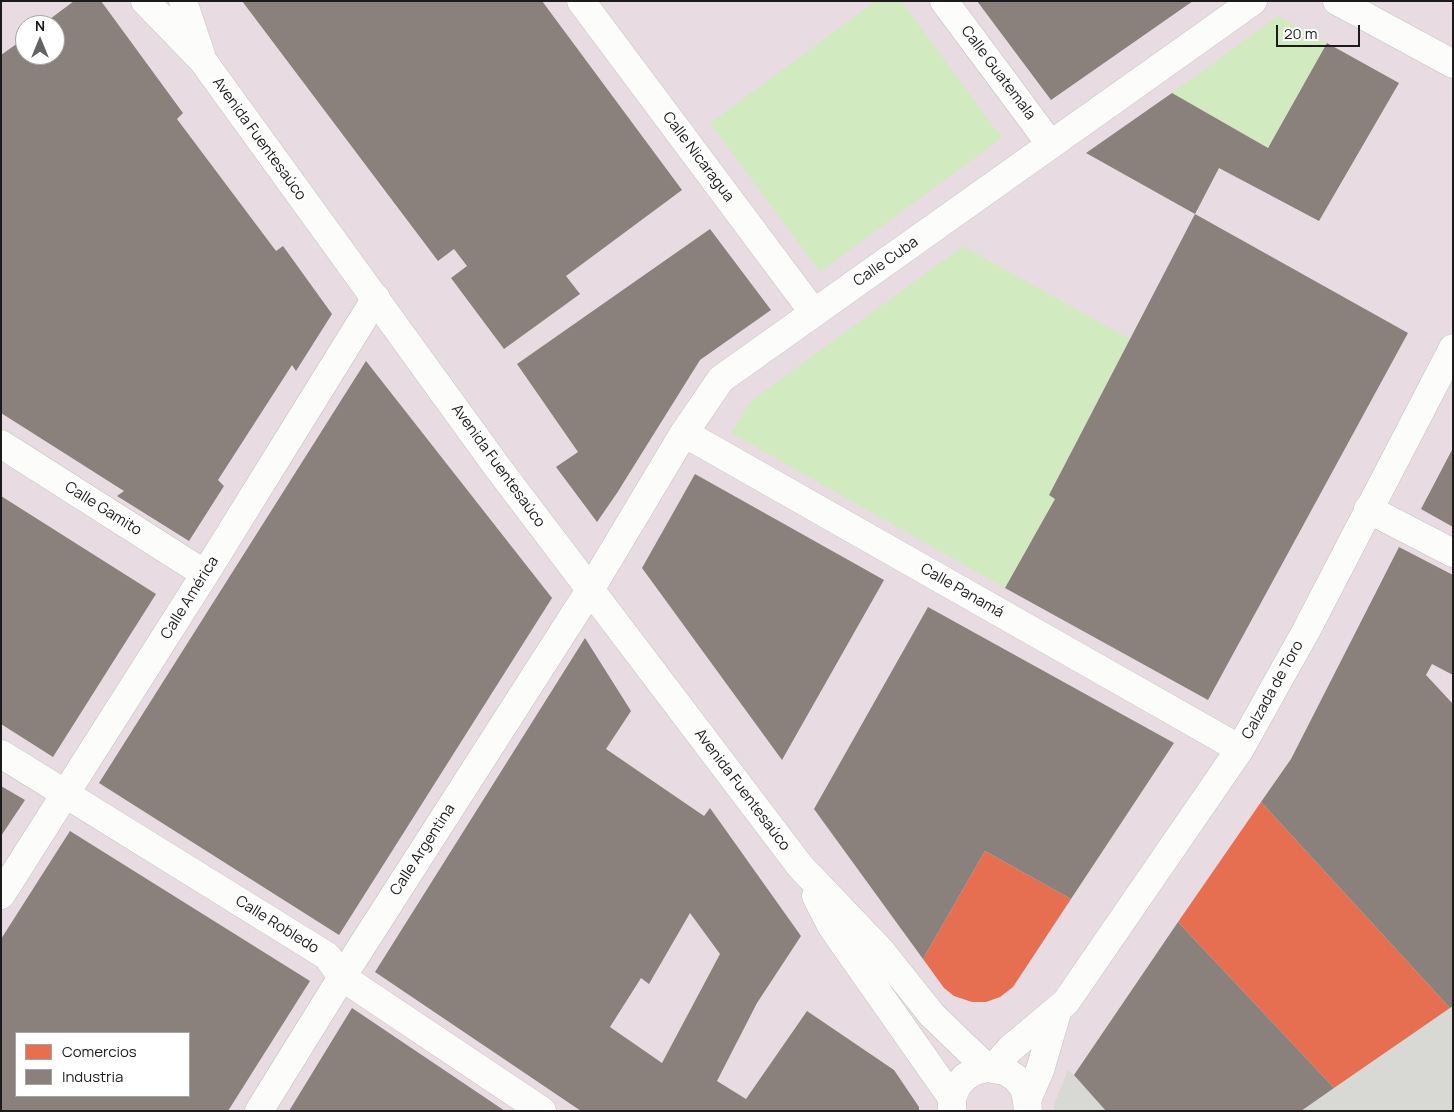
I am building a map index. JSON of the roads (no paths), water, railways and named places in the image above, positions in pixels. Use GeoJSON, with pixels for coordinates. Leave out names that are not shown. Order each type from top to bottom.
{"type":"FeatureCollection","features":[{"type":"Feature","properties":{"kind":"street","name":"Avenida Fuentesaúco"},"geometry":{"type":"LineString","coordinates":[[145,1],[203,62],[498,468],[800,866],[881,950],[932,1014],[990,1068]]}},
{"type":"Feature","properties":{"kind":"street","name":"Avenida Fuentesaúco"},"geometry":{"type":"LineString","coordinates":[[183,1],[203,62]]}},
{"type":"Feature","properties":{"kind":"street","name":"Calle Nicaragua"},"geometry":{"type":"LineString","coordinates":[[581,1],[814,313]]}},
{"type":"Feature","properties":{"kind":"street","name":"Calle Guatemala"},"geometry":{"type":"LineString","coordinates":[[944,1],[1051,144]]}},
{"type":"Feature","properties":{"kind":"street","name":"Calle Cuba"},"geometry":{"type":"LineString","coordinates":[[590,590],[684,433],[721,379],[1253,1]]}},
{"type":"Feature","properties":{"kind":"street"},"geometry":{"type":"LineString","coordinates":[[1337,1],[1453,64]]}},
{"type":"Feature","properties":{"kind":"street","name":"Calle América"},"geometry":{"type":"LineString","coordinates":[[1,895],[205,574],[376,298]]}},
{"type":"Feature","properties":{"kind":"street","name":"Calzada de Toro"},"geometry":{"type":"LineString","coordinates":[[990,1068],[1066,1002],[1240,749],[1306,631],[1368,508],[1453,348]]}},
{"type":"Feature","properties":{"kind":"street","name":"Calle Panamá"},"geometry":{"type":"LineString","coordinates":[[684,433],[1240,749]]}},
{"type":"Feature","properties":{"kind":"street","name":"Calle Gamito"},"geometry":{"type":"LineString","coordinates":[[1,444],[205,574]]}},
{"type":"Feature","properties":{"kind":"street"},"geometry":{"type":"LineString","coordinates":[[1368,508],[1453,553]]}},
{"type":"Feature","properties":{"kind":"street","name":"Calle Argentina"},"geometry":{"type":"LineString","coordinates":[[259,1111],[342,977],[590,590]]}},
{"type":"Feature","properties":{"kind":"street","name":"Calle Robledo"},"geometry":{"type":"LineString","coordinates":[[1,754],[327,956],[342,977],[542,1111]]}},
{"type":"Feature","properties":{"kind":"street","name":"Avenida Fuentesaúco"},"geometry":{"type":"LineString","coordinates":[[800,866],[832,927],[952,1104]]}},
{"type":"Feature","properties":{"kind":"street","name":"Calzada de Toro"},"geometry":{"type":"LineString","coordinates":[[1028,1105],[1058,1009]]}},
{"type":"Feature","properties":{"kind":"street","name":"Avenida Fuentesaúco"},"geometry":{"type":"LineString","coordinates":[[952,1104],[957,1086],[964,1077],[975,1071],[990,1068],[1005,1071],[1016,1078],[1024,1088],[1028,1105]]}}]}
